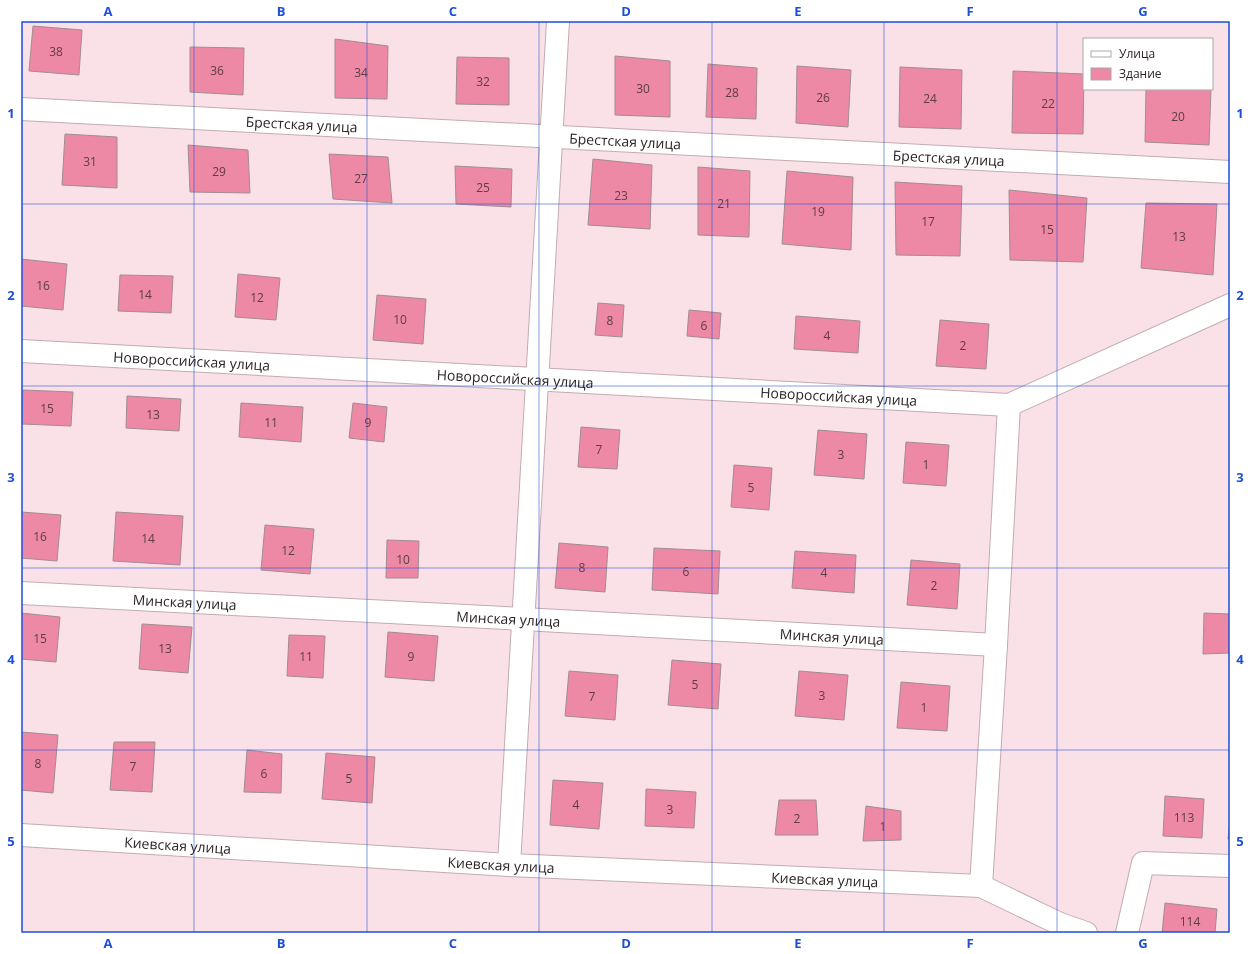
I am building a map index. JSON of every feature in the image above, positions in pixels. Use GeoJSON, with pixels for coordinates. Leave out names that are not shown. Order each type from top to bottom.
{"type":"FeatureCollection","features":[{"type":"Feature","properties":{"kind":"street"},"geometry":{"type":"LineString","coordinates":[[509,865],[550,136],[558,21]]}},
{"type":"Feature","properties":{"kind":"street","name":"Брестская улица"},"geometry":{"type":"LineString","coordinates":[[21,109],[1230,172]]}},
{"type":"Feature","properties":{"kind":"street"},"geometry":{"type":"LineString","coordinates":[[1086,933],[1060,924],[981,886],[1009,405],[1230,305]]}},
{"type":"Feature","properties":{"kind":"street","name":"Новороссийская улица"},"geometry":{"type":"LineString","coordinates":[[21,351],[1009,405]]}},
{"type":"Feature","properties":{"kind":"street","name":"Минская улица"},"geometry":{"type":"LineString","coordinates":[[21,593],[996,645]]}},
{"type":"Feature","properties":{"kind":"street","name":"Киевская улица"},"geometry":{"type":"LineString","coordinates":[[21,835],[509,865],[981,886]]}},
{"type":"Feature","properties":{"kind":"street"},"geometry":{"type":"LineString","coordinates":[[1127,933],[1143,864],[1230,866]]}},
{"type":"Feature","properties":{"kind":"building"},"geometry":{"type":"Polygon","coordinates":[[[33,26],[82,30],[79,75],[29,71],[33,26]]]}},
{"type":"Feature","properties":{"kind":"building"},"geometry":{"type":"Polygon","coordinates":[[[335,39],[388,46],[387,99],[335,98],[335,39]]]}},
{"type":"Feature","properties":{"kind":"building"},"geometry":{"type":"Polygon","coordinates":[[[190,47],[244,48],[243,95],[190,92],[190,47]]]}},
{"type":"Feature","properties":{"kind":"building"},"geometry":{"type":"Polygon","coordinates":[[[615,56],[670,61],[670,117],[615,115],[615,56]]]}},
{"type":"Feature","properties":{"kind":"building"},"geometry":{"type":"Polygon","coordinates":[[[457,57],[509,58],[509,105],[456,104],[457,57]]]}},
{"type":"Feature","properties":{"kind":"building"},"geometry":{"type":"Polygon","coordinates":[[[708,64],[757,68],[756,119],[706,117],[708,64]]]}},
{"type":"Feature","properties":{"kind":"building"},"geometry":{"type":"Polygon","coordinates":[[[797,66],[851,70],[848,127],[796,123],[797,66]]]}},
{"type":"Feature","properties":{"kind":"building"},"geometry":{"type":"Polygon","coordinates":[[[900,67],[962,70],[961,129],[899,127],[900,67]]]}},
{"type":"Feature","properties":{"kind":"building"},"geometry":{"type":"Polygon","coordinates":[[[1013,71],[1083,74],[1083,134],[1012,133],[1013,71]]]}},
{"type":"Feature","properties":{"kind":"building"},"geometry":{"type":"Polygon","coordinates":[[[1146,90],[1211,90],[1209,145],[1145,142],[1146,90]]]}},
{"type":"Feature","properties":{"kind":"building"},"geometry":{"type":"Polygon","coordinates":[[[65,134],[117,137],[117,188],[62,185],[65,134]]]}},
{"type":"Feature","properties":{"kind":"building"},"geometry":{"type":"Polygon","coordinates":[[[188,145],[248,150],[250,193],[190,192],[188,145]]]}},
{"type":"Feature","properties":{"kind":"building"},"geometry":{"type":"Polygon","coordinates":[[[329,154],[388,157],[392,203],[333,199],[329,154]]]}},
{"type":"Feature","properties":{"kind":"building"},"geometry":{"type":"Polygon","coordinates":[[[593,159],[652,165],[650,229],[588,225],[593,159]]]}},
{"type":"Feature","properties":{"kind":"building"},"geometry":{"type":"Polygon","coordinates":[[[455,166],[512,169],[511,207],[456,204],[455,166]]]}},
{"type":"Feature","properties":{"kind":"building"},"geometry":{"type":"Polygon","coordinates":[[[698,167],[750,171],[749,237],[698,235],[698,167]]]}},
{"type":"Feature","properties":{"kind":"building"},"geometry":{"type":"Polygon","coordinates":[[[787,171],[853,177],[851,250],[782,244],[787,171]]]}},
{"type":"Feature","properties":{"kind":"building"},"geometry":{"type":"Polygon","coordinates":[[[895,182],[962,186],[960,256],[896,255],[895,182]]]}},
{"type":"Feature","properties":{"kind":"building"},"geometry":{"type":"Polygon","coordinates":[[[1009,190],[1087,198],[1083,262],[1010,260],[1009,190]]]}},
{"type":"Feature","properties":{"kind":"building"},"geometry":{"type":"Polygon","coordinates":[[[1146,203],[1217,204],[1213,275],[1141,268],[1146,203]]]}},
{"type":"Feature","properties":{"kind":"building"},"geometry":{"type":"Polygon","coordinates":[[[21,259],[67,264],[63,310],[21,306],[21,259]]]}},
{"type":"Feature","properties":{"kind":"building"},"geometry":{"type":"Polygon","coordinates":[[[238,274],[280,278],[276,320],[235,317],[238,274]]]}},
{"type":"Feature","properties":{"kind":"building"},"geometry":{"type":"Polygon","coordinates":[[[120,275],[173,276],[171,313],[118,311],[120,275]]]}},
{"type":"Feature","properties":{"kind":"building"},"geometry":{"type":"Polygon","coordinates":[[[377,295],[426,299],[423,344],[373,340],[377,295]]]}},
{"type":"Feature","properties":{"kind":"building"},"geometry":{"type":"Polygon","coordinates":[[[598,303],[624,305],[622,337],[595,335],[598,303]]]}},
{"type":"Feature","properties":{"kind":"building"},"geometry":{"type":"Polygon","coordinates":[[[689,310],[721,313],[719,339],[687,336],[689,310]]]}},
{"type":"Feature","properties":{"kind":"building"},"geometry":{"type":"Polygon","coordinates":[[[796,316],[860,321],[858,353],[794,349],[796,316]]]}},
{"type":"Feature","properties":{"kind":"building"},"geometry":{"type":"Polygon","coordinates":[[[940,320],[989,324],[986,369],[936,366],[940,320]]]}},
{"type":"Feature","properties":{"kind":"building"},"geometry":{"type":"Polygon","coordinates":[[[23,390],[73,392],[71,426],[22,424],[23,390]]]}},
{"type":"Feature","properties":{"kind":"building"},"geometry":{"type":"Polygon","coordinates":[[[127,396],[181,399],[179,431],[126,428],[127,396]]]}},
{"type":"Feature","properties":{"kind":"building"},"geometry":{"type":"Polygon","coordinates":[[[241,403],[303,407],[301,442],[239,437],[241,403]]]}},
{"type":"Feature","properties":{"kind":"building"},"geometry":{"type":"Polygon","coordinates":[[[353,403],[387,407],[384,442],[349,438],[353,403]]]}},
{"type":"Feature","properties":{"kind":"building"},"geometry":{"type":"Polygon","coordinates":[[[581,427],[620,430],[617,469],[578,467],[581,427]]]}},
{"type":"Feature","properties":{"kind":"building"},"geometry":{"type":"Polygon","coordinates":[[[818,430],[867,434],[864,479],[814,475],[818,430]]]}},
{"type":"Feature","properties":{"kind":"building"},"geometry":{"type":"Polygon","coordinates":[[[906,442],[949,445],[946,486],[903,483],[906,442]]]}},
{"type":"Feature","properties":{"kind":"building"},"geometry":{"type":"Polygon","coordinates":[[[734,465],[772,468],[769,510],[731,507],[734,465]]]}},
{"type":"Feature","properties":{"kind":"building"},"geometry":{"type":"Polygon","coordinates":[[[21,512],[61,515],[57,561],[21,558],[21,512]]]}},
{"type":"Feature","properties":{"kind":"building"},"geometry":{"type":"Polygon","coordinates":[[[116,512],[183,516],[180,565],[113,561],[116,512]]]}},
{"type":"Feature","properties":{"kind":"building"},"geometry":{"type":"Polygon","coordinates":[[[265,525],[314,529],[310,574],[261,570],[265,525]]]}},
{"type":"Feature","properties":{"kind":"building"},"geometry":{"type":"Polygon","coordinates":[[[387,540],[419,541],[418,578],[386,578],[387,540]]]}},
{"type":"Feature","properties":{"kind":"building"},"geometry":{"type":"Polygon","coordinates":[[[559,543],[608,547],[605,592],[555,588],[559,543]]]}},
{"type":"Feature","properties":{"kind":"building"},"geometry":{"type":"Polygon","coordinates":[[[654,548],[720,551],[718,594],[652,590],[654,548]]]}},
{"type":"Feature","properties":{"kind":"building"},"geometry":{"type":"Polygon","coordinates":[[[795,551],[856,555],[854,593],[792,588],[795,551]]]}},
{"type":"Feature","properties":{"kind":"building"},"geometry":{"type":"Polygon","coordinates":[[[911,560],[960,564],[957,609],[907,605],[911,560]]]}},
{"type":"Feature","properties":{"kind":"building"},"geometry":{"type":"Polygon","coordinates":[[[21,613],[60,617],[56,662],[21,659],[21,613]]]}},
{"type":"Feature","properties":{"kind":"building"},"geometry":{"type":"Polygon","coordinates":[[[1204,613],[1230,614],[1230,653],[1203,654],[1204,613]]]}},
{"type":"Feature","properties":{"kind":"building"},"geometry":{"type":"Polygon","coordinates":[[[142,624],[192,627],[188,673],[139,669],[142,624]]]}},
{"type":"Feature","properties":{"kind":"building"},"geometry":{"type":"Polygon","coordinates":[[[388,632],[438,636],[434,681],[385,677],[388,632]]]}},
{"type":"Feature","properties":{"kind":"building"},"geometry":{"type":"Polygon","coordinates":[[[289,635],[325,636],[323,678],[287,676],[289,635]]]}},
{"type":"Feature","properties":{"kind":"building"},"geometry":{"type":"Polygon","coordinates":[[[672,660],[721,664],[718,709],[668,705],[672,660]]]}},
{"type":"Feature","properties":{"kind":"building"},"geometry":{"type":"Polygon","coordinates":[[[569,671],[618,675],[615,720],[565,716],[569,671]]]}},
{"type":"Feature","properties":{"kind":"building"},"geometry":{"type":"Polygon","coordinates":[[[799,671],[848,675],[844,720],[795,716],[799,671]]]}},
{"type":"Feature","properties":{"kind":"building"},"geometry":{"type":"Polygon","coordinates":[[[901,682],[950,686],[947,731],[897,728],[901,682]]]}},
{"type":"Feature","properties":{"kind":"building"},"geometry":{"type":"Polygon","coordinates":[[[21,732],[58,735],[53,793],[21,790],[21,732]]]}},
{"type":"Feature","properties":{"kind":"building"},"geometry":{"type":"Polygon","coordinates":[[[114,742],[155,742],[152,792],[110,790],[114,742]]]}},
{"type":"Feature","properties":{"kind":"building"},"geometry":{"type":"Polygon","coordinates":[[[247,750],[282,754],[281,793],[244,792],[247,750]]]}},
{"type":"Feature","properties":{"kind":"building"},"geometry":{"type":"Polygon","coordinates":[[[326,753],[375,757],[372,803],[322,799],[326,753]]]}},
{"type":"Feature","properties":{"kind":"building"},"geometry":{"type":"Polygon","coordinates":[[[553,780],[603,783],[599,829],[550,825],[553,780]]]}},
{"type":"Feature","properties":{"kind":"building"},"geometry":{"type":"Polygon","coordinates":[[[646,789],[696,792],[694,828],[645,826],[646,789]]]}},
{"type":"Feature","properties":{"kind":"building"},"geometry":{"type":"Polygon","coordinates":[[[1165,796],[1204,799],[1202,838],[1163,836],[1165,796]]]}},
{"type":"Feature","properties":{"kind":"building"},"geometry":{"type":"Polygon","coordinates":[[[779,800],[816,800],[818,835],[775,835],[779,800]]]}},
{"type":"Feature","properties":{"kind":"building"},"geometry":{"type":"Polygon","coordinates":[[[866,806],[901,811],[901,840],[863,841],[866,806]]]}},
{"type":"Feature","properties":{"kind":"building"},"geometry":{"type":"Polygon","coordinates":[[[1230,820],[1230,839],[1228,839],[1230,820]]]}},
{"type":"Feature","properties":{"kind":"building"},"geometry":{"type":"Polygon","coordinates":[[[1165,903],[1217,909],[1215,933],[1162,933],[1165,903]]]}}]}
